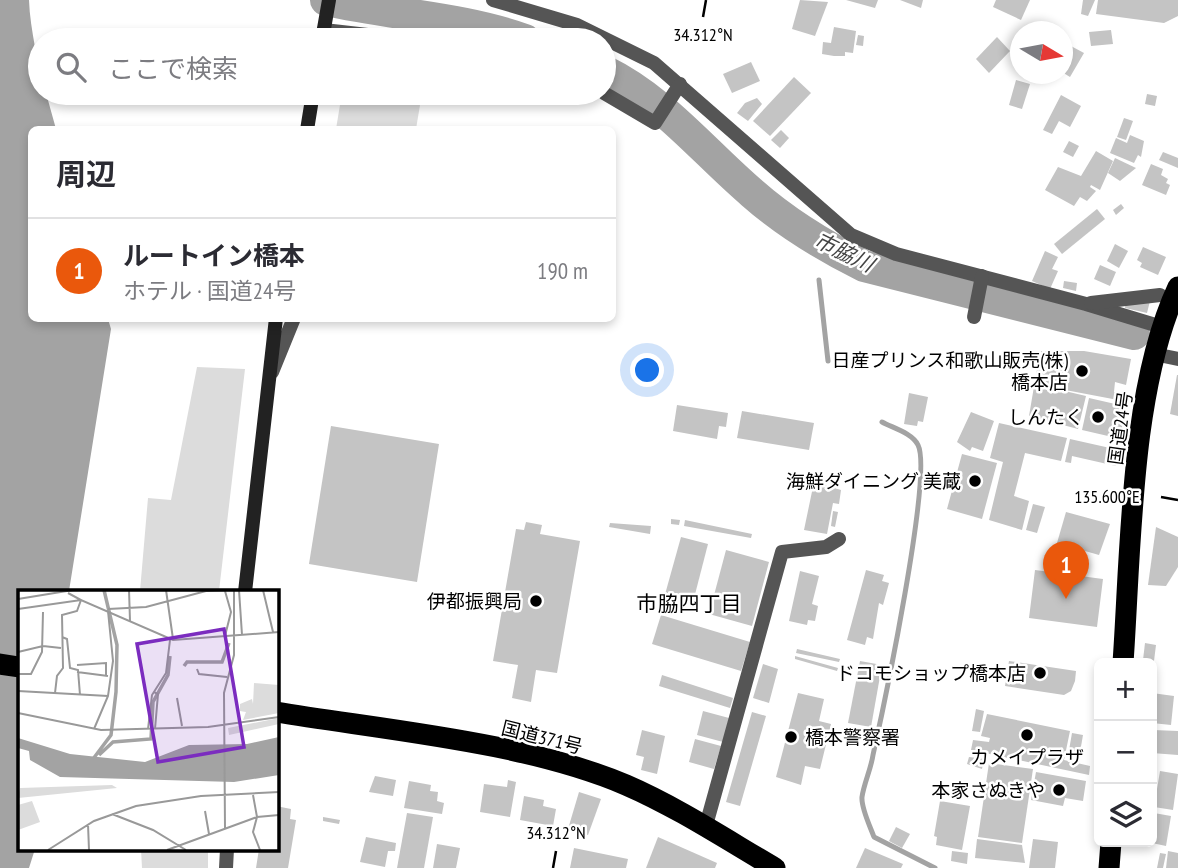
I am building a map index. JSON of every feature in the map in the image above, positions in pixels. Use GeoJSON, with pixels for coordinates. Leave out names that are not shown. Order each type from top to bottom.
{"type":"FeatureCollection","features":[{"type":"Feature","properties":{"kind":"highway","name":"国道24号"},"geometry":{"type":"LineString","coordinates":[[1123,658],[1136,472],[1154,354],[1169,291]]}},
{"type":"Feature","properties":{"kind":"highway"},"geometry":{"type":"LineString","coordinates":[[0,664],[18,667]]}},
{"type":"Feature","properties":{"kind":"highway","name":"国道371号"},"geometry":{"type":"LineString","coordinates":[[278,712],[456,741],[555,761],[626,785],[775,868]]}},
{"type":"Feature","properties":{"kind":"highway"},"geometry":{"type":"LineString","coordinates":[[1109,868],[1111,847]]}},
{"type":"Feature","properties":{"kind":"street"},"geometry":{"type":"LineString","coordinates":[[324,28],[329,0]]}},
{"type":"Feature","properties":{"kind":"street"},"geometry":{"type":"LineString","coordinates":[[493,0],[583,28]]}},
{"type":"Feature","properties":{"kind":"street"},"geometry":{"type":"LineString","coordinates":[[616,44],[654,63],[680,84],[817,209],[850,235],[896,254],[1162,327]]}},
{"type":"Feature","properties":{"kind":"street"},"geometry":{"type":"LineString","coordinates":[[616,100],[656,123],[680,84]]}},
{"type":"Feature","properties":{"kind":"street"},"geometry":{"type":"LineString","coordinates":[[308,126],[311,105]]}},
{"type":"Feature","properties":{"kind":"street"},"geometry":{"type":"LineString","coordinates":[[974,317],[982,276]]}},
{"type":"Feature","properties":{"kind":"street"},"geometry":{"type":"LineString","coordinates":[[1086,304],[1169,291]]}},
{"type":"Feature","properties":{"kind":"street"},"geometry":{"type":"LineString","coordinates":[[245,590],[276,322]]}},
{"type":"Feature","properties":{"kind":"street"},"geometry":{"type":"LineString","coordinates":[[269,379],[292,322]]}},
{"type":"Feature","properties":{"kind":"street"},"geometry":{"type":"LineString","coordinates":[[1154,354],[1178,359]]}},
{"type":"Feature","properties":{"kind":"street"},"geometry":{"type":"LineString","coordinates":[[705,829],[782,552],[826,547],[839,539]]}},
{"type":"Feature","properties":{"kind":"street"},"geometry":{"type":"LineString","coordinates":[[226,868],[227,850]]}},
{"type":"Feature","properties":{"kind":"shaded area"},"geometry":{"type":"Polygon","coordinates":[[[0,0],[29,0],[32,28],[28,28],[28,105],[49,105],[55,126],[28,126],[28,322],[109,322],[111,329],[69,590],[18,590],[18,850],[35,850],[29,868],[0,868],[0,0]]]}},
{"type":"Feature","properties":{"kind":"shaded area"},"geometry":{"type":"Polygon","coordinates":[[[340,105],[420,105],[416,126],[336,126],[340,105]]]}},
{"type":"Feature","properties":{"kind":"shaded area"},"geometry":{"type":"Polygon","coordinates":[[[197,367],[245,369],[219,590],[140,590],[148,498],[171,500],[197,367]]]}},
{"type":"Feature","properties":{"kind":"shaded area"},"geometry":{"type":"Polygon","coordinates":[[[141,850],[208,850],[208,868],[142,868],[141,850]]]}},
{"type":"Feature","properties":{"kind":"building"},"geometry":{"type":"Polygon","coordinates":[[[800,0],[828,2],[815,36],[792,29],[800,0]]]}},
{"type":"Feature","properties":{"kind":"building"},"geometry":{"type":"Polygon","coordinates":[[[846,0],[878,0],[875,8],[846,0]]]}},
{"type":"Feature","properties":{"kind":"building"},"geometry":{"type":"Polygon","coordinates":[[[900,0],[923,0],[921,8],[900,0]]]}},
{"type":"Feature","properties":{"kind":"building"},"geometry":{"type":"Polygon","coordinates":[[[996,0],[1030,0],[1021,20],[993,7],[996,0]]]}},
{"type":"Feature","properties":{"kind":"building"},"geometry":{"type":"Polygon","coordinates":[[[1083,0],[1095,0],[1088,16],[1081,14],[1083,0]]]}},
{"type":"Feature","properties":{"kind":"building"},"geometry":{"type":"Polygon","coordinates":[[[1098,0],[1178,0],[1178,16],[1164,23],[1096,14],[1098,0]]]}},
{"type":"Feature","properties":{"kind":"building"},"geometry":{"type":"Polygon","coordinates":[[[834,27],[856,31],[853,53],[845,52],[845,56],[822,54],[823,42],[831,43],[834,27]]]}},
{"type":"Feature","properties":{"kind":"building"},"geometry":{"type":"Polygon","coordinates":[[[1111,30],[1113,44],[1091,46],[1089,32],[1111,30]]]}},
{"type":"Feature","properties":{"kind":"building"},"geometry":{"type":"Polygon","coordinates":[[[858,35],[864,36],[863,46],[856,45],[858,35]]]}},
{"type":"Feature","properties":{"kind":"building"},"geometry":{"type":"Polygon","coordinates":[[[997,37],[1010,51],[989,73],[976,59],[997,37]]]}},
{"type":"Feature","properties":{"kind":"building"},"geometry":{"type":"Polygon","coordinates":[[[1073,47],[1084,53],[1073,72],[1073,47]]]}},
{"type":"Feature","properties":{"kind":"building"},"geometry":{"type":"Polygon","coordinates":[[[751,62],[760,81],[732,93],[723,74],[751,62]]]}},
{"type":"Feature","properties":{"kind":"building"},"geometry":{"type":"Polygon","coordinates":[[[794,77],[811,93],[770,136],[753,121],[794,77]]]}},
{"type":"Feature","properties":{"kind":"building"},"geometry":{"type":"Polygon","coordinates":[[[1015,84],[1030,84],[1022,109],[1009,105],[1015,84]]]}},
{"type":"Feature","properties":{"kind":"building"},"geometry":{"type":"Polygon","coordinates":[[[1147,94],[1157,96],[1155,106],[1145,104],[1147,94]]]}},
{"type":"Feature","properties":{"kind":"building"},"geometry":{"type":"Polygon","coordinates":[[[1061,95],[1081,106],[1070,127],[1059,121],[1052,134],[1043,130],[1061,95]]]}},
{"type":"Feature","properties":{"kind":"building"},"geometry":{"type":"Polygon","coordinates":[[[757,98],[762,104],[748,121],[737,113],[745,103],[757,98]]]}},
{"type":"Feature","properties":{"kind":"building"},"geometry":{"type":"Polygon","coordinates":[[[1124,118],[1133,121],[1126,140],[1117,137],[1124,118]]]}},
{"type":"Feature","properties":{"kind":"building"},"geometry":{"type":"Polygon","coordinates":[[[781,130],[789,138],[780,148],[771,140],[781,130]]]}},
{"type":"Feature","properties":{"kind":"building"},"geometry":{"type":"Polygon","coordinates":[[[1130,135],[1144,141],[1141,157],[1138,155],[1134,163],[1110,153],[1116,138],[1127,143],[1130,135]]]}},
{"type":"Feature","properties":{"kind":"building"},"geometry":{"type":"Polygon","coordinates":[[[1069,141],[1079,146],[1073,157],[1063,152],[1069,141]]]}},
{"type":"Feature","properties":{"kind":"building"},"geometry":{"type":"Polygon","coordinates":[[[1096,151],[1113,161],[1100,190],[1091,185],[1096,191],[1087,201],[1080,197],[1074,206],[1045,190],[1058,167],[1081,176],[1096,151]]]}},
{"type":"Feature","properties":{"kind":"building"},"geometry":{"type":"Polygon","coordinates":[[[1163,152],[1178,158],[1178,168],[1159,160],[1163,152]]]}},
{"type":"Feature","properties":{"kind":"building"},"geometry":{"type":"Polygon","coordinates":[[[1115,158],[1136,168],[1120,181],[1108,173],[1115,158]]]}},
{"type":"Feature","properties":{"kind":"building"},"geometry":{"type":"Polygon","coordinates":[[[1151,164],[1163,169],[1161,175],[1168,179],[1166,183],[1170,185],[1166,195],[1142,185],[1151,164]]]}},
{"type":"Feature","properties":{"kind":"building"},"geometry":{"type":"Polygon","coordinates":[[[1121,204],[1124,208],[1116,215],[1113,210],[1121,204]]]}},
{"type":"Feature","properties":{"kind":"building"},"geometry":{"type":"Polygon","coordinates":[[[1097,209],[1105,219],[1062,254],[1054,244],[1097,209]]]}},
{"type":"Feature","properties":{"kind":"building"},"geometry":{"type":"Polygon","coordinates":[[[1115,244],[1128,251],[1119,268],[1107,261],[1115,244]]]}},
{"type":"Feature","properties":{"kind":"building"},"geometry":{"type":"Polygon","coordinates":[[[1143,247],[1166,257],[1158,275],[1140,267],[1142,263],[1137,260],[1143,247]]]}},
{"type":"Feature","properties":{"kind":"building"},"geometry":{"type":"Polygon","coordinates":[[[1045,251],[1058,257],[1052,269],[1058,271],[1050,289],[1032,281],[1045,251]]]}},
{"type":"Feature","properties":{"kind":"building"},"geometry":{"type":"Polygon","coordinates":[[[1100,265],[1116,272],[1110,286],[1094,279],[1100,265]]]}},
{"type":"Feature","properties":{"kind":"building"},"geometry":{"type":"Polygon","coordinates":[[[1064,281],[1077,283],[1076,291],[1063,288],[1064,281]]]}},
{"type":"Feature","properties":{"kind":"building"},"geometry":{"type":"Polygon","coordinates":[[[1150,301],[1147,313],[1125,308],[1126,302],[1150,301]]]}},
{"type":"Feature","properties":{"kind":"building","name":"日産プリンス和歌山販売(株) 橋本店"},"geometry":{"type":"Polygon","coordinates":[[[1040,351],[1084,351],[1131,359],[1126,385],[1115,382],[1114,392],[1119,393],[1118,400],[1039,385],[1086,396],[1078,429],[1029,416],[1040,351]]]}},
{"type":"Feature","properties":{"kind":"building"},"geometry":{"type":"Polygon","coordinates":[[[1178,375],[1178,416],[1170,414],[1178,375]]]}},
{"type":"Feature","properties":{"kind":"building"},"geometry":{"type":"Polygon","coordinates":[[[909,393],[928,397],[923,422],[918,421],[917,426],[904,424],[909,393]]]}},
{"type":"Feature","properties":{"kind":"building"},"geometry":{"type":"Polygon","coordinates":[[[1089,398],[1124,406],[1121,439],[1082,430],[1089,398]]]}},
{"type":"Feature","properties":{"kind":"building"},"geometry":{"type":"Polygon","coordinates":[[[677,405],[728,413],[726,427],[719,426],[717,439],[673,431],[677,405]]]}},
{"type":"Feature","properties":{"kind":"building"},"geometry":{"type":"Polygon","coordinates":[[[742,411],[814,423],[809,450],[737,438],[742,411]]]}},
{"type":"Feature","properties":{"kind":"building"},"geometry":{"type":"Polygon","coordinates":[[[971,412],[994,421],[983,451],[972,447],[970,451],[957,442],[971,412]]]}},
{"type":"Feature","properties":{"kind":"building"},"geometry":{"type":"Polygon","coordinates":[[[999,423],[1067,438],[1061,461],[1025,453],[1014,496],[1029,501],[1022,530],[989,520],[1003,462],[990,458],[999,423]]]}},
{"type":"Feature","properties":{"kind":"building"},"geometry":{"type":"Polygon","coordinates":[[[331,426],[439,444],[417,582],[309,564],[331,426]]]}},
{"type":"Feature","properties":{"kind":"building"},"geometry":{"type":"Polygon","coordinates":[[[1070,439],[1119,450],[1116,466],[1072,456],[1071,463],[1065,462],[1070,439]]]}},
{"type":"Feature","properties":{"kind":"building"},"geometry":{"type":"Polygon","coordinates":[[[962,454],[997,463],[982,519],[947,509],[962,454]]]}},
{"type":"Feature","properties":{"kind":"building"},"geometry":{"type":"Polygon","coordinates":[[[814,482],[841,490],[839,504],[833,503],[827,534],[804,530],[814,482]]]}},
{"type":"Feature","properties":{"kind":"building"},"geometry":{"type":"Polygon","coordinates":[[[1033,504],[1045,507],[1037,533],[1026,530],[1033,504]]]}},
{"type":"Feature","properties":{"kind":"building"},"geometry":{"type":"Polygon","coordinates":[[[833,511],[838,512],[835,527],[831,526],[833,511]]]}},
{"type":"Feature","properties":{"kind":"building"},"geometry":{"type":"Polygon","coordinates":[[[1066,512],[1110,524],[1099,555],[1057,543],[1066,512]]]}},
{"type":"Feature","properties":{"kind":"building"},"geometry":{"type":"Polygon","coordinates":[[[671,519],[680,520],[679,525],[671,524],[671,519]]]}},
{"type":"Feature","properties":{"kind":"building"},"geometry":{"type":"Polygon","coordinates":[[[685,520],[752,534],[751,538],[684,526],[685,520]]]}},
{"type":"Feature","properties":{"kind":"building","name":"伊都振興局"},"geometry":{"type":"Polygon","coordinates":[[[526,522],[542,525],[540,534],[580,541],[557,673],[536,670],[531,702],[512,698],[518,665],[493,661],[516,529],[524,530],[526,522]]]}},
{"type":"Feature","properties":{"kind":"building"},"geometry":{"type":"Polygon","coordinates":[[[610,523],[651,526],[650,534],[609,527],[610,523]]]}},
{"type":"Feature","properties":{"kind":"building"},"geometry":{"type":"Polygon","coordinates":[[[1156,527],[1178,537],[1178,567],[1166,586],[1148,585],[1156,527]]]}},
{"type":"Feature","properties":{"kind":"building"},"geometry":{"type":"Polygon","coordinates":[[[681,537],[708,544],[692,606],[664,598],[681,537]]]}},
{"type":"Feature","properties":{"kind":"building"},"geometry":{"type":"Polygon","coordinates":[[[726,550],[769,562],[752,626],[709,614],[726,550]]]}},
{"type":"Feature","properties":{"kind":"building"},"geometry":{"type":"Polygon","coordinates":[[[866,570],[884,575],[882,581],[889,583],[883,605],[879,603],[873,639],[867,637],[865,645],[847,640],[866,570]]]}},
{"type":"Feature","properties":{"kind":"building"},"geometry":{"type":"Polygon","coordinates":[[[1035,570],[1103,579],[1097,627],[1029,618],[1035,570]]]}},
{"type":"Feature","properties":{"kind":"building"},"geometry":{"type":"Polygon","coordinates":[[[800,571],[819,576],[812,604],[818,606],[815,621],[808,620],[807,625],[789,621],[800,571]]]}},
{"type":"Feature","properties":{"kind":"building"},"geometry":{"type":"Polygon","coordinates":[[[661,615],[750,642],[741,671],[652,644],[661,615]]]}},
{"type":"Feature","properties":{"kind":"building"},"geometry":{"type":"Polygon","coordinates":[[[1145,643],[1156,645],[1154,658],[1143,658],[1145,643]]]}},
{"type":"Feature","properties":{"kind":"building"},"geometry":{"type":"Polygon","coordinates":[[[797,649],[840,659],[839,662],[796,653],[797,649]]]}},
{"type":"Feature","properties":{"kind":"building"},"geometry":{"type":"Polygon","coordinates":[[[795,656],[838,668],[837,671],[795,659],[795,656]]]}},
{"type":"Feature","properties":{"kind":"building"},"geometry":{"type":"Polygon","coordinates":[[[860,661],[882,665],[871,727],[848,723],[860,661]]]}},
{"type":"Feature","properties":{"kind":"building"},"geometry":{"type":"Polygon","coordinates":[[[1009,661],[1076,671],[1075,681],[1071,691],[1064,695],[1005,686],[1009,661]]]}},
{"type":"Feature","properties":{"kind":"building"},"geometry":{"type":"Polygon","coordinates":[[[763,664],[778,669],[769,703],[753,698],[763,664]]]}},
{"type":"Feature","properties":{"kind":"building"},"geometry":{"type":"Polygon","coordinates":[[[662,675],[733,698],[730,708],[659,686],[662,675]]]}},
{"type":"Feature","properties":{"kind":"building","name":"橋本警察署"},"geometry":{"type":"Polygon","coordinates":[[[798,693],[824,699],[819,721],[831,724],[820,769],[805,766],[801,785],[776,777],[798,693]]]}},
{"type":"Feature","properties":{"kind":"building"},"geometry":{"type":"Polygon","coordinates":[[[1157,694],[1174,696],[1171,725],[1157,724],[1157,694]]]}},
{"type":"Feature","properties":{"kind":"building"},"geometry":{"type":"Polygon","coordinates":[[[976,709],[984,711],[980,732],[972,731],[976,709]]]}},
{"type":"Feature","properties":{"kind":"building"},"geometry":{"type":"Polygon","coordinates":[[[703,711],[729,718],[723,742],[697,735],[703,711]]]}},
{"type":"Feature","properties":{"kind":"building"},"geometry":{"type":"Polygon","coordinates":[[[752,712],[766,716],[740,806],[726,802],[752,712]]]}},
{"type":"Feature","properties":{"kind":"building"},"geometry":{"type":"Polygon","coordinates":[[[987,714],[1070,731],[1064,760],[1090,766],[1089,775],[971,750],[973,740],[989,742],[990,738],[981,736],[987,714]]]}},
{"type":"Feature","properties":{"kind":"building"},"geometry":{"type":"Polygon","coordinates":[[[642,730],[665,736],[657,774],[641,770],[644,757],[636,755],[642,730]]]}},
{"type":"Feature","properties":{"kind":"building"},"geometry":{"type":"Polygon","coordinates":[[[1157,730],[1178,731],[1178,755],[1157,753],[1157,730]]]}},
{"type":"Feature","properties":{"kind":"building"},"geometry":{"type":"Polygon","coordinates":[[[1072,733],[1083,735],[1079,758],[1068,756],[1072,733]]]}},
{"type":"Feature","properties":{"kind":"building"},"geometry":{"type":"Polygon","coordinates":[[[695,739],[721,746],[714,769],[689,762],[695,739]]]}},
{"type":"Feature","properties":{"kind":"building"},"geometry":{"type":"Polygon","coordinates":[[[969,757],[984,759],[982,769],[967,764],[969,757]]]}},
{"type":"Feature","properties":{"kind":"building"},"geometry":{"type":"Polygon","coordinates":[[[989,763],[1033,769],[1022,843],[978,837],[989,763]]]}},
{"type":"Feature","properties":{"kind":"building"},"geometry":{"type":"Polygon","coordinates":[[[1160,771],[1178,774],[1173,810],[1157,807],[1160,771]]]}},
{"type":"Feature","properties":{"kind":"building","name":"本家さぬきや"},"geometry":{"type":"Polygon","coordinates":[[[1036,772],[1086,781],[1083,801],[1065,798],[1063,806],[1031,800],[1036,772]]]}},
{"type":"Feature","properties":{"kind":"building"},"geometry":{"type":"Polygon","coordinates":[[[375,776],[396,780],[393,796],[369,792],[375,776]]]}},
{"type":"Feature","properties":{"kind":"building"},"geometry":{"type":"Polygon","coordinates":[[[508,780],[516,782],[510,817],[480,812],[484,784],[507,787],[508,780]]]}},
{"type":"Feature","properties":{"kind":"building"},"geometry":{"type":"Polygon","coordinates":[[[409,781],[431,785],[430,791],[438,792],[437,801],[444,803],[442,814],[404,808],[409,781]]]}},
{"type":"Feature","properties":{"kind":"building"},"geometry":{"type":"Polygon","coordinates":[[[579,792],[601,799],[588,835],[568,829],[579,792]]]}},
{"type":"Feature","properties":{"kind":"building"},"geometry":{"type":"Polygon","coordinates":[[[524,796],[544,800],[543,806],[556,809],[553,826],[520,820],[524,796]]]}},
{"type":"Feature","properties":{"kind":"building"},"geometry":{"type":"Polygon","coordinates":[[[940,801],[970,806],[962,850],[936,845],[937,837],[934,836],[940,801]]]}},
{"type":"Feature","properties":{"kind":"building"},"geometry":{"type":"Polygon","coordinates":[[[278,806],[291,809],[290,819],[296,820],[288,868],[256,868],[259,850],[278,850],[278,806]]]}},
{"type":"Feature","properties":{"kind":"building"},"geometry":{"type":"Polygon","coordinates":[[[407,813],[433,817],[424,868],[397,868],[407,813]]]}},
{"type":"Feature","properties":{"kind":"building"},"geometry":{"type":"Polygon","coordinates":[[[1157,814],[1171,816],[1166,846],[1157,844],[1157,814]]]}},
{"type":"Feature","properties":{"kind":"building"},"geometry":{"type":"Polygon","coordinates":[[[323,817],[340,820],[339,824],[323,821],[323,817]]]}},
{"type":"Feature","properties":{"kind":"building"},"geometry":{"type":"Polygon","coordinates":[[[896,827],[910,834],[902,848],[889,841],[896,827]]]}},
{"type":"Feature","properties":{"kind":"building"},"geometry":{"type":"Polygon","coordinates":[[[366,837],[396,843],[395,851],[388,851],[385,867],[360,862],[366,837]]]}},
{"type":"Feature","properties":{"kind":"building"},"geometry":{"type":"Polygon","coordinates":[[[658,837],[717,863],[715,868],[646,868],[658,837]]]}},
{"type":"Feature","properties":{"kind":"building"},"geometry":{"type":"Polygon","coordinates":[[[977,839],[1022,845],[1025,863],[975,858],[977,839]]]}},
{"type":"Feature","properties":{"kind":"building"},"geometry":{"type":"Polygon","coordinates":[[[1033,839],[1058,842],[1055,868],[1029,868],[1033,839]]]}},
{"type":"Feature","properties":{"kind":"building"},"geometry":{"type":"Polygon","coordinates":[[[437,844],[460,848],[456,868],[433,868],[437,844]]]}},
{"type":"Feature","properties":{"kind":"building"},"geometry":{"type":"Polygon","coordinates":[[[574,848],[628,859],[626,868],[570,868],[574,848]]]}},
{"type":"Feature","properties":{"kind":"building"},"geometry":{"type":"Polygon","coordinates":[[[865,848],[903,864],[901,868],[856,868],[865,848]]]}},
{"type":"Feature","properties":{"kind":"building"},"geometry":{"type":"Polygon","coordinates":[[[952,851],[968,853],[967,864],[951,861],[952,851]]]}},
{"type":"Feature","properties":{"kind":"building"},"geometry":{"type":"Polygon","coordinates":[[[1168,851],[1178,853],[1178,868],[1166,868],[1168,851]]]}},
{"type":"Feature","properties":{"kind":"building"},"geometry":{"type":"Polygon","coordinates":[[[1160,853],[1166,854],[1163,868],[1157,868],[1160,853]]]}},
{"type":"Feature","properties":{"kind":"waterway","name":"市脇川"},"geometry":{"type":"LineString","coordinates":[[326,0],[484,28]]}},
{"type":"Feature","properties":{"kind":"waterway","name":"市脇川"},"geometry":{"type":"LineString","coordinates":[[616,78],[664,111],[778,214],[820,242],[864,266],[1134,334]]}},
{"type":"Feature","properties":{"kind":"waterway"},"geometry":{"type":"LineString","coordinates":[[819,280],[828,361]]}},
{"type":"Feature","properties":{"kind":"waterway"},"geometry":{"type":"LineString","coordinates":[[882,422],[915,441],[921,465],[919,499],[905,594],[862,801],[874,837],[935,868]]}},
{"type":"Feature","properties":{"kind":"place","name":"日産プリンス和歌山販売(株) 橋本店"},"geometry":{"type":"Point","coordinates":[1082,371]}},
{"type":"Feature","properties":{"kind":"place","name":"しんたく"},"geometry":{"type":"Point","coordinates":[1098,417]}},
{"type":"Feature","properties":{"kind":"place","name":"海鮮ダイニング 美蔵"},"geometry":{"type":"Point","coordinates":[975,481]}},
{"type":"Feature","properties":{"kind":"place","name":"ルートイン橋本"},"geometry":{"type":"Point","coordinates":[1066,599]}},
{"type":"Feature","properties":{"kind":"place","name":"伊都振興局"},"geometry":{"type":"Point","coordinates":[536,601]}},
{"type":"Feature","properties":{"kind":"place","name":"ドコモショップ橋本店"},"geometry":{"type":"Point","coordinates":[1040,673]}},
{"type":"Feature","properties":{"kind":"place","name":"カメイプラザ"},"geometry":{"type":"Point","coordinates":[1027,735]}},
{"type":"Feature","properties":{"kind":"place","name":"橋本警察署"},"geometry":{"type":"Point","coordinates":[791,737]}},
{"type":"Feature","properties":{"kind":"place","name":"本家さぬきや"},"geometry":{"type":"Point","coordinates":[1059,790]}},
{"type":"Feature","properties":{"kind":"district","name":"市脇四丁目"},"geometry":{"type":"Point","coordinates":[689,603]}}]}
